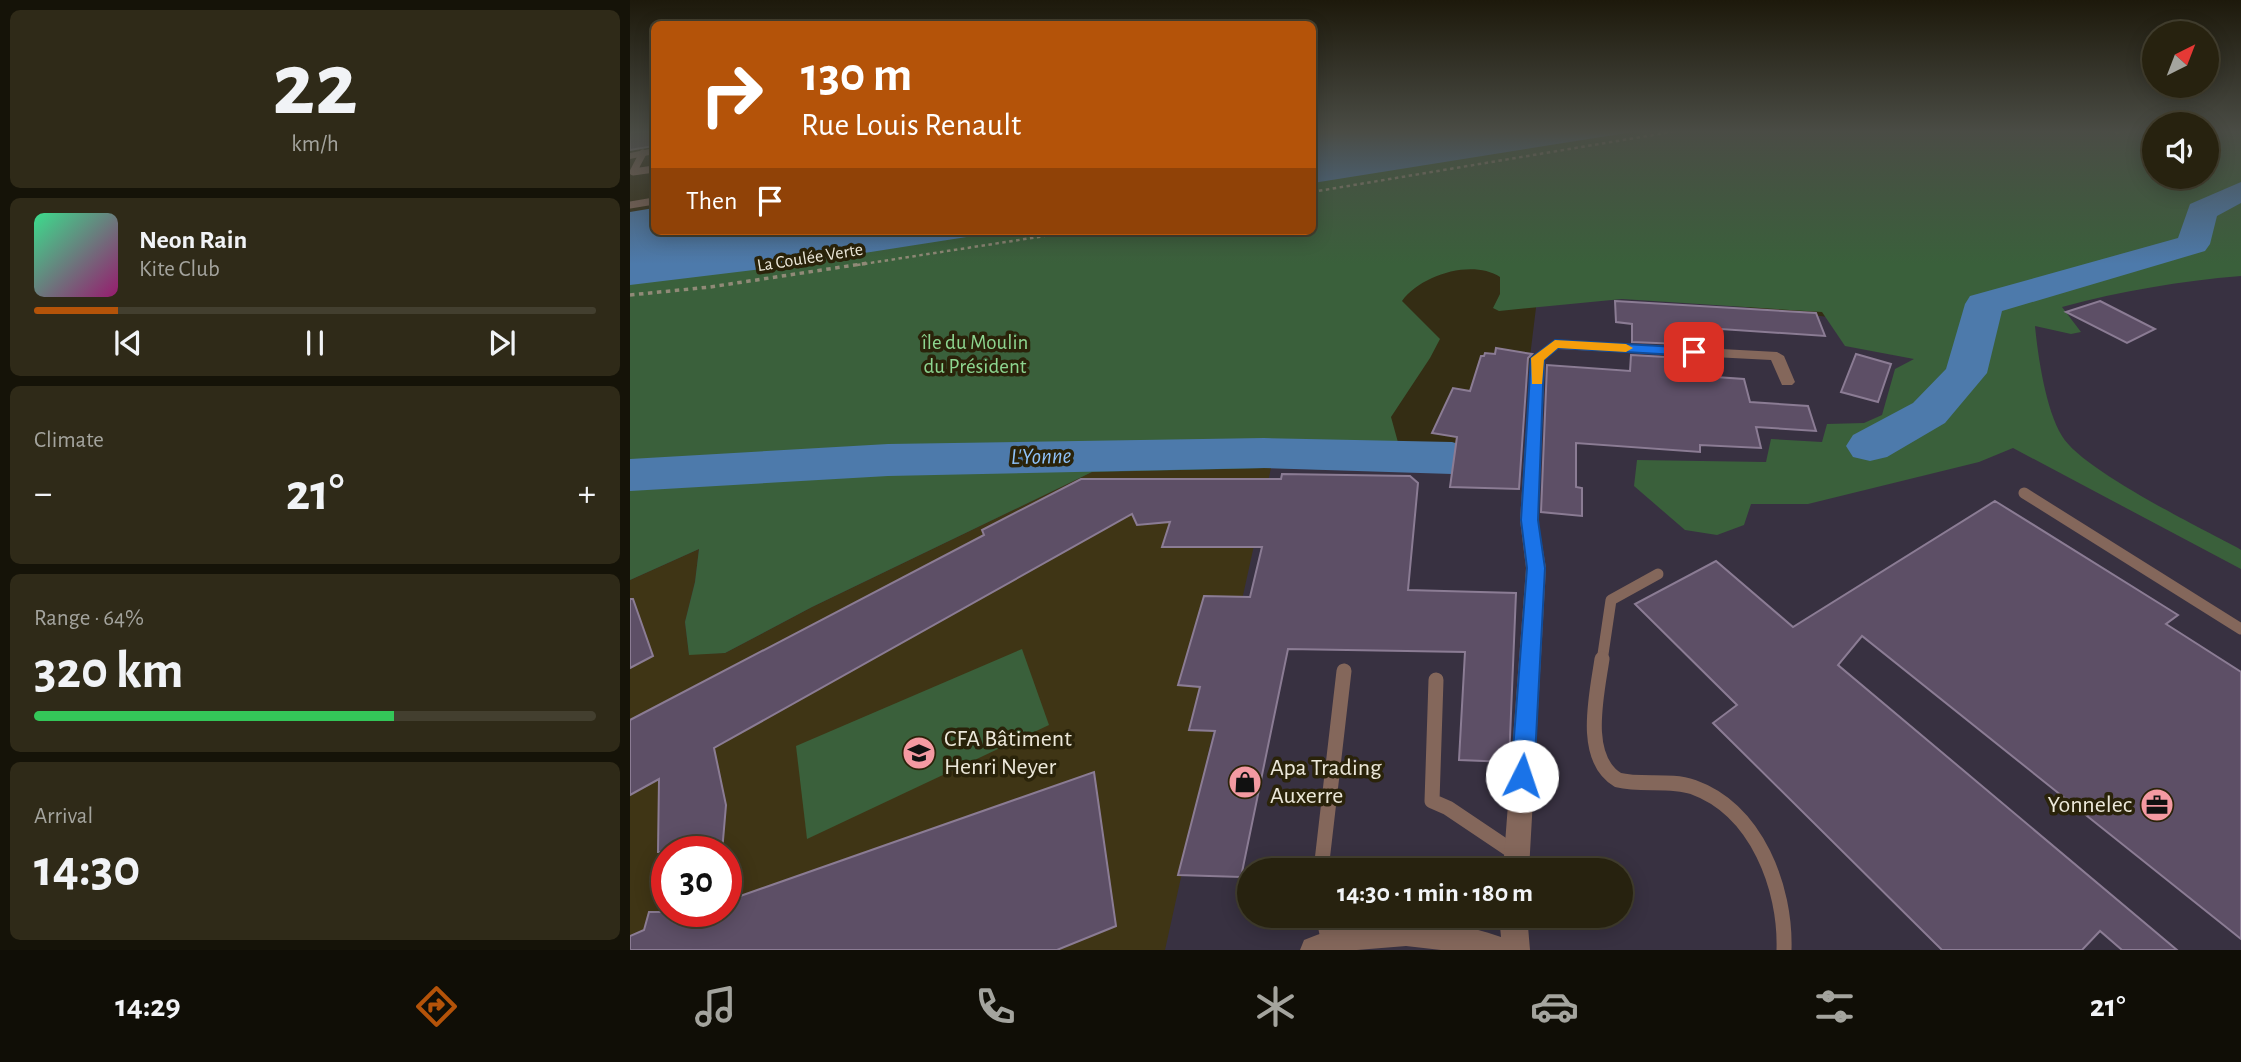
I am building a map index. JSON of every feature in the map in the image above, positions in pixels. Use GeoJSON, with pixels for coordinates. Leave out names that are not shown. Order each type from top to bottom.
{"type":"FeatureCollection","features":[{"type":"Feature","properties":{"kind":"street"},"geometry":{"type":"LineString","coordinates":[[1517,858],[1536,568],[1529,520],[1538,358],[1555,344],[1777,356],[1787,382]]}},
{"type":"Feature","properties":{"kind":"street"},"geometry":{"type":"LineString","coordinates":[[1514,928],[1516,950]]}},
{"type":"Feature","properties":{"kind":"street"},"geometry":{"type":"LineString","coordinates":[[1322,947],[1375,932],[1416,931],[1456,938],[1499,950]]}},
{"type":"Feature","properties":{"kind":"lane"},"geometry":{"type":"LineString","coordinates":[[630,205],[651,202]]}},
{"type":"Feature","properties":{"kind":"lane"},"geometry":{"type":"LineString","coordinates":[[2024,493],[2241,629]]}},
{"type":"Feature","properties":{"kind":"lane"},"geometry":{"type":"LineString","coordinates":[[1658,574],[1611,600],[1594,740],[1601,766],[1616,778],[1644,786],[1692,786],[1721,802],[1751,835],[1778,881],[1786,932],[1784,950]]}},
{"type":"Feature","properties":{"kind":"lane"},"geometry":{"type":"LineString","coordinates":[[1322,858],[1344,671]]}},
{"type":"Feature","properties":{"kind":"lane"},"geometry":{"type":"LineString","coordinates":[[1436,680],[1432,801],[1448,808],[1512,858]]}},
{"type":"Feature","properties":{"kind":"lane"},"geometry":{"type":"LineString","coordinates":[[1322,947],[1323,928]]}},
{"type":"Feature","properties":{"kind":"path"},"geometry":{"type":"LineString","coordinates":[[1316,191],[1412,175]]}},
{"type":"Feature","properties":{"kind":"path","name":"La Coulée Verte"},"geometry":{"type":"LineString","coordinates":[[630,295],[710,287],[1051,235]]}},
{"type":"Feature","properties":{"kind":"shaded area"},"geometry":{"type":"Polygon","coordinates":[[[2241,191],[2241,950],[630,950],[630,508],[1195,450],[1518,455],[1539,283],[1981,335],[2241,191]]]}},
{"type":"Feature","properties":{"kind":"shaded area","name":"CFA Bâtiment Henri Neyer"},"geometry":{"type":"Polygon","coordinates":[[[1271,468],[1165,950],[630,950],[630,580],[699,549],[695,582],[685,622],[689,654],[725,653],[812,607],[1092,472],[1271,468]]]}},
{"type":"Feature","properties":{"kind":"green space","name":"île du Moulin du Président"},"geometry":{"type":"Polygon","coordinates":[[[1337,175],[2142,175],[2142,189],[2219,189],[2219,175],[2241,175],[2241,276],[2151,287],[2062,307],[2081,332],[2071,334],[2035,326],[2047,398],[2062,436],[2092,465],[2116,481],[2241,550],[2241,569],[2013,448],[1979,462],[1808,504],[1751,504],[1744,525],[1717,535],[1685,530],[1634,486],[1637,460],[1766,462],[1771,439],[1822,442],[1827,424],[1864,423],[1882,415],[1895,369],[1914,359],[1845,346],[1822,312],[1622,299],[1499,311],[1493,308],[1500,294],[1500,277],[1489,272],[1462,270],[1434,277],[1421,284],[1402,301],[1440,339],[1391,417],[1399,446],[1432,472],[1271,468],[1092,472],[812,607],[725,653],[689,655],[685,622],[695,582],[699,549],[630,580],[630,281],[937,235],[1316,235],[1316,179],[1337,175]]]}},
{"type":"Feature","properties":{"kind":"green space"},"geometry":{"type":"Polygon","coordinates":[[[1022,649],[1049,725],[807,839],[796,746],[1022,649]]]}},
{"type":"Feature","properties":{"kind":"water"},"geometry":{"type":"Polygon","coordinates":[[[1316,175],[1361,175],[1316,183],[1316,175]]]}},
{"type":"Feature","properties":{"kind":"water"},"geometry":{"type":"Polygon","coordinates":[[[651,208],[651,235],[979,235],[762,269],[630,285],[630,212],[651,208]]]}},
{"type":"Feature","properties":{"kind":"building"},"geometry":{"type":"Polygon","coordinates":[[[1615,301],[1816,313],[1825,336],[1721,329],[1722,334],[1678,331],[1680,344],[1632,342],[1632,324],[1616,322],[1615,301]]]}},
{"type":"Feature","properties":{"kind":"building"},"geometry":{"type":"Polygon","coordinates":[[[2100,301],[2155,329],[2127,343],[2066,312],[2100,301]]]}},
{"type":"Feature","properties":{"kind":"building"},"geometry":{"type":"Polygon","coordinates":[[[1496,348],[1532,354],[1528,358],[1519,489],[1450,487],[1457,437],[1432,433],[1453,388],[1470,391],[1481,356],[1485,353],[1495,354],[1496,348]]]}},
{"type":"Feature","properties":{"kind":"building"},"geometry":{"type":"Polygon","coordinates":[[[1856,354],[1891,364],[1878,402],[1841,392],[1856,354]]]}},
{"type":"Feature","properties":{"kind":"building"},"geometry":{"type":"Polygon","coordinates":[[[1631,355],[1683,358],[1687,375],[1744,379],[1750,402],[1808,406],[1816,431],[1756,427],[1761,448],[1700,445],[1700,452],[1576,443],[1576,487],[1582,488],[1582,516],[1541,512],[1547,365],[1630,371],[1631,355]]]}},
{"type":"Feature","properties":{"kind":"building"},"geometry":{"type":"Polygon","coordinates":[[[1282,474],[1410,476],[1418,483],[1408,590],[1516,593],[1509,762],[1459,760],[1465,652],[1288,649],[1245,858],[1237,858],[1237,877],[1178,875],[1215,731],[1189,730],[1200,687],[1178,685],[1204,596],[1250,597],[1262,547],[1162,547],[1170,522],[1137,525],[1132,514],[714,748],[726,805],[723,836],[658,836],[659,779],[630,795],[630,720],[984,535],[982,530],[1081,479],[1281,479],[1282,474]]]}},
{"type":"Feature","properties":{"kind":"building"},"geometry":{"type":"Polygon","coordinates":[[[1995,501],[2178,615],[2166,624],[2241,672],[2241,939],[1862,636],[1838,665],[2177,950],[2122,950],[2100,931],[2082,950],[1942,950],[1713,723],[1737,705],[1635,604],[1716,561],[1793,627],[1995,501]]]}},
{"type":"Feature","properties":{"kind":"building"},"geometry":{"type":"Polygon","coordinates":[[[630,599],[633,599],[653,656],[630,668],[630,599]]]}},
{"type":"Feature","properties":{"kind":"building"},"geometry":{"type":"Polygon","coordinates":[[[1094,772],[1116,926],[1057,950],[630,950],[630,936],[644,930],[649,912],[651,927],[742,927],[742,895],[1094,772]]]}},
{"type":"Feature","properties":{"kind":"waterway"},"geometry":{"type":"LineString","coordinates":[[1870,446],[1929,413],[1966,373],[1984,304],[2193,244],[2202,211],[2241,191]]}},
{"type":"Feature","properties":{"kind":"waterway","name":"L'Yonne"},"geometry":{"type":"LineString","coordinates":[[630,475],[888,460],[1264,453],[1452,458]]}},
{"type":"Feature","properties":{"kind":"slow traffic"},"geometry":{"type":"LineString","coordinates":[[1537,381],[1538,358],[1555,344],[1626,348]]}},
{"type":"Feature","properties":{"kind":"place","name":"CFA Bâtiment Henri Neyer"},"geometry":{"type":"Point","coordinates":[919,753]}},
{"type":"Feature","properties":{"kind":"place","name":"Apa Trading Auxerre"},"geometry":{"type":"Point","coordinates":[1245,782]}},
{"type":"Feature","properties":{"kind":"place","name":"Yonnelec"},"geometry":{"type":"Point","coordinates":[2157,805]}},
{"type":"Feature","properties":{"kind":"route"},"geometry":{"type":"LineString","coordinates":[[1522,776],[1536,568],[1529,520],[1538,358],[1555,344],[1694,352]]}}]}
